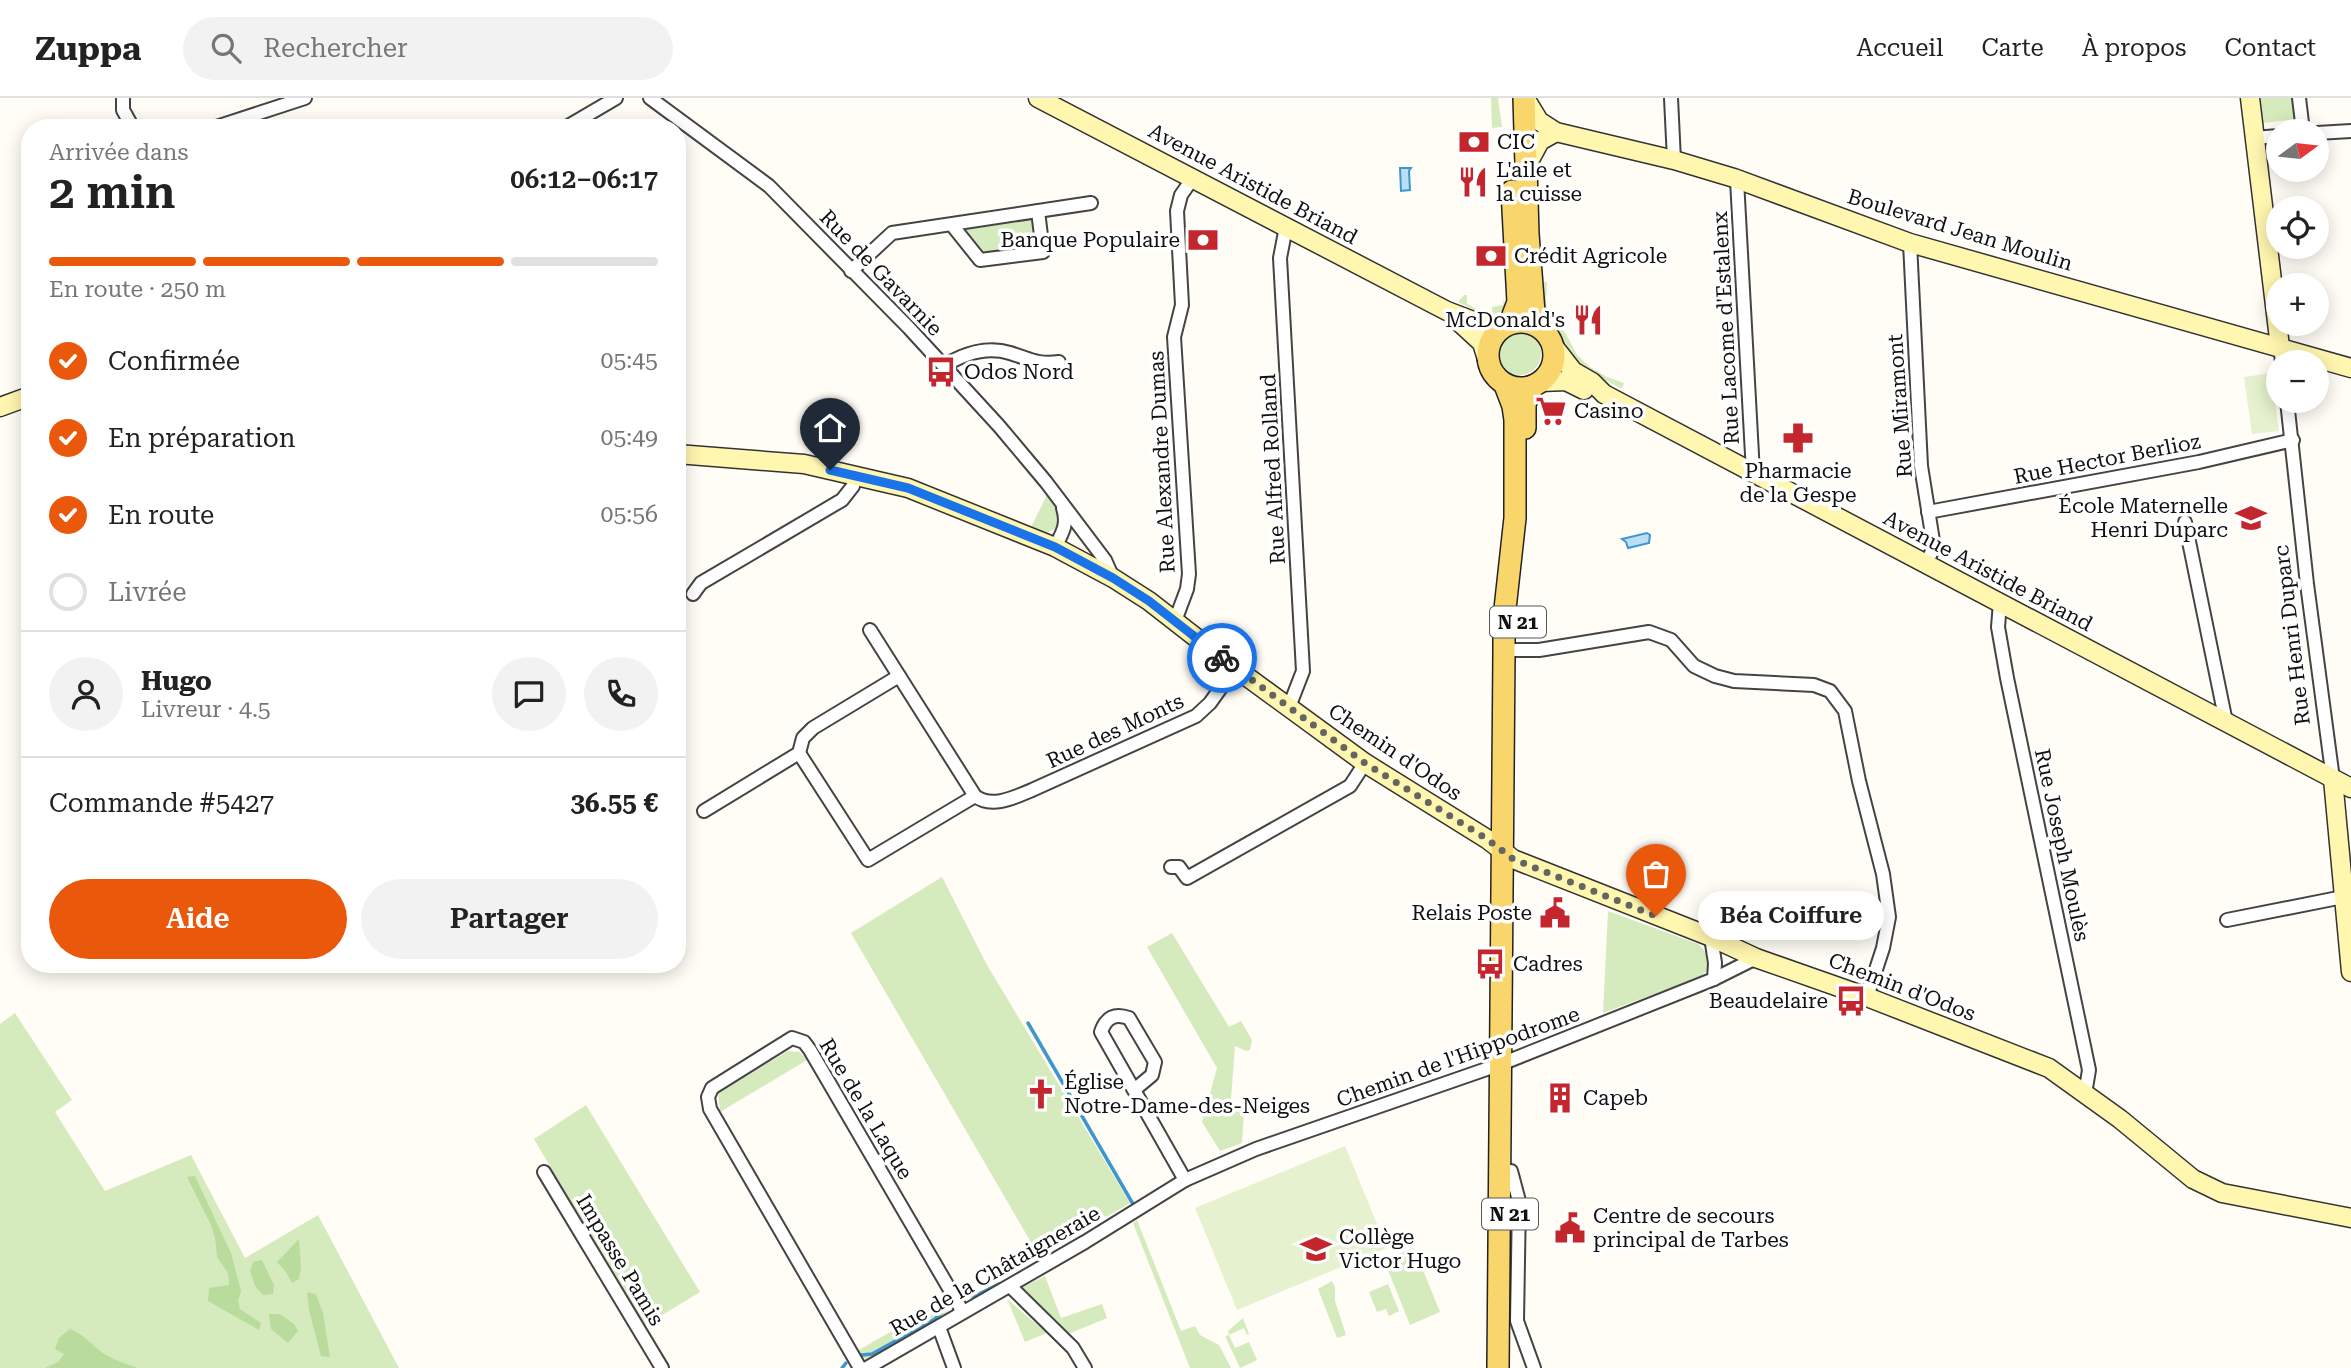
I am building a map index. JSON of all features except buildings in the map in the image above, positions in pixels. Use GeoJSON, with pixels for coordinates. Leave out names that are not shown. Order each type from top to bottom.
{"type":"FeatureCollection","features":[{"type":"Feature","properties":{"kind":"main road"},"geometry":{"type":"LineString","coordinates":[[1506,324],[1527,322],[1535,325],[1544,330],[1552,344],[1552,369],[1537,384],[1514,388],[1505,384],[1496,378],[1487,359],[1491,339],[1506,324],[1518,302],[1512,208],[1510,98]]}},
{"type":"Feature","properties":{"kind":"main road"},"geometry":{"type":"LineString","coordinates":[[1525,98],[1525,170],[1535,325]]}},
{"type":"Feature","properties":{"kind":"main road","name":"N 21"},"geometry":{"type":"LineString","coordinates":[[1498,1368],[1506,1062],[1504,618],[1515,518],[1515,420],[1505,384]]}},
{"type":"Feature","properties":{"kind":"main road","name":"N 21"},"geometry":{"type":"LineString","coordinates":[[1507,855],[1515,650],[1524,568],[1525,404],[1537,384]]}},
{"type":"Feature","properties":{"kind":"main road","name":"N 21"},"geometry":{"type":"LineString","coordinates":[[1506,1062],[1511,1171],[1509,1368]]}},
{"type":"Feature","properties":{"kind":"street"},"geometry":{"type":"LineString","coordinates":[[123,98],[123,110],[128,119]]}},
{"type":"Feature","properties":{"kind":"street"},"geometry":{"type":"LineString","coordinates":[[237,119],[286,101],[305,98]]}},
{"type":"Feature","properties":{"kind":"street"},"geometry":{"type":"LineString","coordinates":[[580,119],[616,98]]}},
{"type":"Feature","properties":{"kind":"street","name":"Rue de Gavarnie"},"geometry":{"type":"LineString","coordinates":[[650,98],[678,119]]}},
{"type":"Feature","properties":{"kind":"street","name":"Avenue Aristide Briand"},"geometry":{"type":"LineString","coordinates":[[1038,98],[1447,311],[1481,324],[1506,324]]}},
{"type":"Feature","properties":{"kind":"street"},"geometry":{"type":"LineString","coordinates":[[1525,98],[1539,121],[1556,132],[1539,141],[1525,170]]}},
{"type":"Feature","properties":{"kind":"street"},"geometry":{"type":"LineString","coordinates":[[1671,98],[1674,160]]}},
{"type":"Feature","properties":{"kind":"street"},"geometry":{"type":"LineString","coordinates":[[2250,98],[2280,350]]}},
{"type":"Feature","properties":{"kind":"street"},"geometry":{"type":"LineString","coordinates":[[2299,98],[2302,119]]}},
{"type":"Feature","properties":{"kind":"street","name":"Rue de Gavarnie"},"geometry":{"type":"LineString","coordinates":[[686,125],[769,186],[944,366],[1007,436],[1060,501],[1105,561],[1113,578]]}},
{"type":"Feature","properties":{"kind":"street"},"geometry":{"type":"LineString","coordinates":[[2329,132],[2351,131]]}},
{"type":"Feature","properties":{"kind":"street","name":"Boulevard Jean Moulin"},"geometry":{"type":"LineString","coordinates":[[1556,132],[1674,160],[1910,243],[2266,350]]}},
{"type":"Feature","properties":{"kind":"street"},"geometry":{"type":"LineString","coordinates":[[2255,138],[2266,137]]}},
{"type":"Feature","properties":{"kind":"street","name":"Rue Alexandre Dumas"},"geometry":{"type":"LineString","coordinates":[[1175,621],[1187,589],[1189,574],[1174,337],[1182,305],[1177,211],[1181,195],[1193,178]]}},
{"type":"Feature","properties":{"kind":"street","name":"Rue Lacome d'Estalenx"},"geometry":{"type":"LineString","coordinates":[[1737,180],[1753,473]]}},
{"type":"Feature","properties":{"kind":"street"},"geometry":{"type":"LineString","coordinates":[[851,271],[892,233],[1091,203]]}},
{"type":"Feature","properties":{"kind":"street"},"geometry":{"type":"LineString","coordinates":[[952,225],[980,260],[1043,252],[1038,211]]}},
{"type":"Feature","properties":{"kind":"street","name":"Rue Alfred Rolland"},"geometry":{"type":"LineString","coordinates":[[1286,227],[1280,258],[1303,671],[1289,707]]}},
{"type":"Feature","properties":{"kind":"street","name":"Rue Miramont"},"geometry":{"type":"LineString","coordinates":[[1910,243],[1921,466],[1934,547],[1926,564]]}},
{"type":"Feature","properties":{"kind":"street","name":"Avenue Aristide Briand"},"geometry":{"type":"LineString","coordinates":[[1447,311],[1482,343],[1487,359]]}},
{"type":"Feature","properties":{"kind":"street","name":"Avenue Aristide Briand"},"geometry":{"type":"LineString","coordinates":[[1552,344],[1573,371],[1592,382],[1604,394],[2351,788]]}},
{"type":"Feature","properties":{"kind":"street"},"geometry":{"type":"LineString","coordinates":[[944,366],[959,356],[982,352],[1006,352],[1043,364],[1059,362]]}},
{"type":"Feature","properties":{"kind":"street","name":"Boulevard Jean Moulin"},"geometry":{"type":"LineString","coordinates":[[2329,364],[2351,368]]}},
{"type":"Feature","properties":{"kind":"street","name":"Avenue Aristide Briand"},"geometry":{"type":"LineString","coordinates":[[1537,384],[1566,381],[1590,393],[1604,394]]}},
{"type":"Feature","properties":{"kind":"street"},"geometry":{"type":"LineString","coordinates":[[0,407],[21,399]]}},
{"type":"Feature","properties":{"kind":"street","name":"Rue Henri Duparc"},"geometry":{"type":"LineString","coordinates":[[2289,413],[2307,584],[2333,779]]}},
{"type":"Feature","properties":{"kind":"street","name":"Rue Hector Berlioz"},"geometry":{"type":"LineString","coordinates":[[1928,512],[2199,462],[2293,440]]}},
{"type":"Feature","properties":{"kind":"street","name":"Chemin d'Odos"},"geometry":{"type":"LineString","coordinates":[[686,455],[804,464],[908,488],[1062,550],[1113,578],[1365,763],[1487,839],[1507,855],[1711,937],[1756,958],[1867,997],[2049,1068],[2205,1186],[2222,1193],[2351,1219]]}},
{"type":"Feature","properties":{"kind":"street"},"geometry":{"type":"LineString","coordinates":[[693,594],[701,583],[842,499],[853,486],[856,476]]}},
{"type":"Feature","properties":{"kind":"street"},"geometry":{"type":"LineString","coordinates":[[1060,501],[1066,518],[1062,550],[1076,550],[1082,542],[1084,532]]}},
{"type":"Feature","properties":{"kind":"street"},"geometry":{"type":"LineString","coordinates":[[2185,522],[2226,722]]}},
{"type":"Feature","properties":{"kind":"street","name":"Rue Joseph Moulès"},"geometry":{"type":"LineString","coordinates":[[2000,603],[1998,627],[2007,678],[2089,1070],[2085,1094]]}},
{"type":"Feature","properties":{"kind":"street"},"geometry":{"type":"LineString","coordinates":[[799,752],[868,860],[975,796],[870,631]]}},
{"type":"Feature","properties":{"kind":"street"},"geometry":{"type":"LineString","coordinates":[[1515,650],[1539,650],[1649,632],[1671,640],[1694,666],[1715,676],[1734,681],[1814,685],[1830,691],[1845,710],[1859,781],[1883,874],[1889,917],[1867,997]]}},
{"type":"Feature","properties":{"kind":"street","name":"Rue des Monts"},"geometry":{"type":"LineString","coordinates":[[975,796],[981,800],[1007,801],[1196,716],[1210,703],[1235,668]]}},
{"type":"Feature","properties":{"kind":"street"},"geometry":{"type":"LineString","coordinates":[[704,811],[799,752],[803,738],[813,728],[899,676]]}},
{"type":"Feature","properties":{"kind":"street"},"geometry":{"type":"LineString","coordinates":[[1171,867],[1179,867],[1187,878],[1350,786],[1365,763]]}},
{"type":"Feature","properties":{"kind":"street"},"geometry":{"type":"LineString","coordinates":[[2333,779],[2351,972]]}},
{"type":"Feature","properties":{"kind":"street"},"geometry":{"type":"LineString","coordinates":[[2227,920],[2343,897]]}},
{"type":"Feature","properties":{"kind":"street"},"geometry":{"type":"LineString","coordinates":[[1711,937],[1715,963],[1714,979]]}},
{"type":"Feature","properties":{"kind":"street","name":"Chemin de l'Hippodrome"},"geometry":{"type":"LineString","coordinates":[[1142,1207],[1185,1180],[1256,1149],[1506,1062],[1714,979],[1756,958]]}},
{"type":"Feature","properties":{"kind":"street"},"geometry":{"type":"LineString","coordinates":[[1134,1090],[1152,1075],[1155,1062],[1129,1018],[1119,1014],[1104,1022],[1101,1032],[1185,1180]]}},
{"type":"Feature","properties":{"kind":"street","name":"Rue de la Laque"},"geometry":{"type":"LineString","coordinates":[[860,1368],[710,1110],[708,1097],[712,1088],[792,1038],[804,1042],[810,1050],[960,1307],[961,1313]]}},
{"type":"Feature","properties":{"kind":"street"},"geometry":{"type":"LineString","coordinates":[[1511,1171],[1519,1201],[1517,1321],[1534,1368]]}},
{"type":"Feature","properties":{"kind":"street","name":"Impasse Pamis"},"geometry":{"type":"LineString","coordinates":[[544,1172],[662,1368]]}},
{"type":"Feature","properties":{"kind":"street","name":"Rue de la Châtaigneraie"},"geometry":{"type":"LineString","coordinates":[[867,1368],[1142,1207]]}},
{"type":"Feature","properties":{"kind":"street"},"geometry":{"type":"LineString","coordinates":[[1010,1286],[1073,1348],[1085,1368]]}},
{"type":"Feature","properties":{"kind":"street"},"geometry":{"type":"LineString","coordinates":[[939,1327],[954,1368]]}},
{"type":"Feature","properties":{"kind":"green space"},"geometry":{"type":"Polygon","coordinates":[[[1491,98],[1498,98],[1502,127],[1492,128],[1491,98]]]}},
{"type":"Feature","properties":{"kind":"green space"},"geometry":{"type":"Polygon","coordinates":[[[2260,98],[2293,98],[2295,119],[2266,119],[2266,123],[2263,123],[2260,98]]]}},
{"type":"Feature","properties":{"kind":"green space"},"geometry":{"type":"Polygon","coordinates":[[[1031,219],[1035,247],[985,253],[966,230],[968,228],[1031,219]]]}},
{"type":"Feature","properties":{"kind":"green space"},"geometry":{"type":"Polygon","coordinates":[[[1547,282],[1546,304],[1551,316],[1566,334],[1577,355],[1590,367],[1624,383],[1622,389],[1585,369],[1569,351],[1560,332],[1545,314],[1541,284],[1547,282]]]}},
{"type":"Feature","properties":{"kind":"green space"},"geometry":{"type":"Polygon","coordinates":[[[1467,295],[1467,304],[1490,316],[1492,307],[1503,305],[1504,296],[1505,309],[1490,318],[1458,302],[1467,295]]]}},
{"type":"Feature","properties":{"kind":"green space"},"geometry":{"type":"Polygon","coordinates":[[[1520,333],[1535,339],[1541,354],[1535,369],[1520,375],[1505,369],[1499,354],[1505,339],[1520,333]]]}},
{"type":"Feature","properties":{"kind":"green space"},"geometry":{"type":"Polygon","coordinates":[[[2266,374],[2266,413],[2277,413],[2279,431],[2252,434],[2244,377],[2266,374]]]}},
{"type":"Feature","properties":{"kind":"green space"},"geometry":{"type":"Polygon","coordinates":[[[1047,495],[1059,512],[1059,525],[1052,531],[1038,532],[1030,529],[1047,495]]]}},
{"type":"Feature","properties":{"kind":"green space"},"geometry":{"type":"Polygon","coordinates":[[[942,877],[987,965],[1130,1203],[1106,1217],[1098,1211],[1086,1218],[1087,1228],[1039,1256],[851,933],[942,877]]]}},
{"type":"Feature","properties":{"kind":"green space"},"geometry":{"type":"Polygon","coordinates":[[[1608,911],[1698,944],[1706,955],[1709,969],[1700,977],[1603,1013],[1608,911]]]}},
{"type":"Feature","properties":{"kind":"green space"},"geometry":{"type":"Polygon","coordinates":[[[1172,933],[1229,1027],[1241,1021],[1252,1040],[1250,1050],[1235,1046],[1231,1099],[1244,1111],[1242,1143],[1220,1151],[1202,1122],[1217,1068],[1147,947],[1172,933]]]}},
{"type":"Feature","properties":{"kind":"green space"},"geometry":{"type":"Polygon","coordinates":[[[15,1013],[72,1100],[55,1112],[105,1191],[191,1155],[245,1258],[318,1215],[399,1368],[0,1368],[0,1024],[15,1013]]]}},
{"type":"Feature","properties":{"kind":"green space"},"geometry":{"type":"Polygon","coordinates":[[[788,1051],[800,1052],[807,1060],[720,1112],[718,1093],[788,1051]]]}},
{"type":"Feature","properties":{"kind":"green space"},"geometry":{"type":"Polygon","coordinates":[[[586,1105],[700,1292],[644,1326],[534,1139],[586,1105]]]}},
{"type":"Feature","properties":{"kind":"green space"},"geometry":{"type":"Polygon","coordinates":[[[1345,1146],[1387,1248],[1237,1310],[1195,1208],[1345,1146]]]}},
{"type":"Feature","properties":{"kind":"green space"},"geometry":{"type":"Polygon","coordinates":[[[195,1176],[231,1253],[241,1291],[238,1301],[240,1309],[261,1323],[259,1330],[208,1301],[209,1288],[229,1285],[228,1273],[217,1257],[211,1225],[187,1177],[195,1176]]]}},
{"type":"Feature","properties":{"kind":"green space"},"geometry":{"type":"Polygon","coordinates":[[[1137,1220],[1181,1331],[1195,1326],[1200,1335],[1219,1345],[1231,1368],[1190,1368],[1133,1223],[1137,1220]]]}},
{"type":"Feature","properties":{"kind":"green space"},"geometry":{"type":"Polygon","coordinates":[[[299,1239],[301,1268],[299,1279],[292,1283],[277,1262],[299,1239]]]}},
{"type":"Feature","properties":{"kind":"green space"},"geometry":{"type":"Polygon","coordinates":[[[1414,1248],[1440,1312],[1410,1325],[1384,1260],[1414,1248]]]}},
{"type":"Feature","properties":{"kind":"green space"},"geometry":{"type":"Polygon","coordinates":[[[262,1260],[274,1285],[273,1294],[263,1295],[255,1286],[250,1271],[253,1262],[262,1260]]]}},
{"type":"Feature","properties":{"kind":"green space"},"geometry":{"type":"Polygon","coordinates":[[[1045,1276],[1061,1318],[1102,1304],[1107,1318],[1066,1335],[1021,1292],[1023,1287],[1045,1276]]]}},
{"type":"Feature","properties":{"kind":"green space"},"geometry":{"type":"Polygon","coordinates":[[[1332,1281],[1335,1301],[1346,1335],[1337,1338],[1318,1289],[1332,1281]]]}},
{"type":"Feature","properties":{"kind":"green space"},"geometry":{"type":"Polygon","coordinates":[[[1388,1284],[1399,1311],[1389,1316],[1386,1309],[1377,1312],[1369,1292],[1388,1284]]]}},
{"type":"Feature","properties":{"kind":"green space"},"geometry":{"type":"Polygon","coordinates":[[[307,1292],[316,1294],[323,1313],[330,1357],[321,1356],[307,1292]]]}},
{"type":"Feature","properties":{"kind":"green space"},"geometry":{"type":"Polygon","coordinates":[[[1007,1299],[1047,1333],[1025,1342],[1007,1299]]]}},
{"type":"Feature","properties":{"kind":"green space"},"geometry":{"type":"Polygon","coordinates":[[[945,1301],[949,1308],[945,1315],[870,1359],[861,1358],[857,1351],[945,1301]]]}},
{"type":"Feature","properties":{"kind":"green space"},"geometry":{"type":"Polygon","coordinates":[[[269,1314],[280,1314],[294,1324],[298,1331],[288,1343],[271,1329],[269,1314]]]}},
{"type":"Feature","properties":{"kind":"green space"},"geometry":{"type":"Polygon","coordinates":[[[1243,1318],[1249,1334],[1247,1335],[1244,1328],[1229,1335],[1228,1331],[1243,1318]]]}},
{"type":"Feature","properties":{"kind":"green space"},"geometry":{"type":"Polygon","coordinates":[[[70,1329],[106,1355],[138,1368],[45,1368],[58,1362],[64,1354],[55,1349],[59,1338],[70,1329]]]}},
{"type":"Feature","properties":{"kind":"green space"},"geometry":{"type":"Polygon","coordinates":[[[1229,1335],[1235,1348],[1249,1342],[1257,1360],[1240,1368],[1225,1336],[1229,1335]]]}},
{"type":"Feature","properties":{"kind":"water"},"geometry":{"type":"Polygon","coordinates":[[[1400,168],[1411,168],[1410,190],[1401,191],[1400,168]]]}},
{"type":"Feature","properties":{"kind":"water"},"geometry":{"type":"Polygon","coordinates":[[[1647,533],[1650,535],[1649,543],[1628,548],[1622,539],[1647,533]]]}},
{"type":"Feature","properties":{"kind":"waterway"},"geometry":{"type":"LineString","coordinates":[[1028,1023],[1133,1204]]}},
{"type":"Feature","properties":{"kind":"waterway"},"geometry":{"type":"LineString","coordinates":[[960,1296],[975,1296],[999,1284]]}},
{"type":"Feature","properties":{"kind":"waterway"},"geometry":{"type":"LineString","coordinates":[[862,1355],[872,1354],[935,1319],[948,1305]]}},
{"type":"Feature","properties":{"kind":"waterway"},"geometry":{"type":"LineString","coordinates":[[842,1368],[846,1363]]}},
{"type":"Feature","properties":{"kind":"way so far"},"geometry":{"type":"LineString","coordinates":[[1222,658],[1365,763],[1487,839],[1513,859],[1656,916]]}},
{"type":"Feature","properties":{"kind":"place","name":"CIC"},"geometry":{"type":"Point","coordinates":[1474,142]}},
{"type":"Feature","properties":{"kind":"place","name":"L'aile et la cuisse"},"geometry":{"type":"Point","coordinates":[1473,182]}},
{"type":"Feature","properties":{"kind":"place","name":"Banque Populaire"},"geometry":{"type":"Point","coordinates":[1203,240]}},
{"type":"Feature","properties":{"kind":"place","name":"Crédit Agricole"},"geometry":{"type":"Point","coordinates":[1491,256]}},
{"type":"Feature","properties":{"kind":"place","name":"McDonald's"},"geometry":{"type":"Point","coordinates":[1588,320]}},
{"type":"Feature","properties":{"kind":"place","name":"Odos Nord"},"geometry":{"type":"Point","coordinates":[941,372]}},
{"type":"Feature","properties":{"kind":"place","name":"Casino"},"geometry":{"type":"Point","coordinates":[1551,411]}},
{"type":"Feature","properties":{"kind":"place","name":"Pharmacie de la Gespe"},"geometry":{"type":"Point","coordinates":[1798,438]}},
{"type":"Feature","properties":{"kind":"place","name":"École Maternelle Henri Duparc"},"geometry":{"type":"Point","coordinates":[2251,518]}},
{"type":"Feature","properties":{"kind":"place","name":"Relais Poste"},"geometry":{"type":"Point","coordinates":[1555,913]}},
{"type":"Feature","properties":{"kind":"place","name":"Béa Coiffure"},"geometry":{"type":"Point","coordinates":[1656,916]}},
{"type":"Feature","properties":{"kind":"place","name":"Cadres"},"geometry":{"type":"Point","coordinates":[1490,964]}},
{"type":"Feature","properties":{"kind":"place","name":"Beaudelaire"},"geometry":{"type":"Point","coordinates":[1851,1001]}},
{"type":"Feature","properties":{"kind":"place","name":"Église Notre-Dame-des-Neiges"},"geometry":{"type":"Point","coordinates":[1041,1094]}},
{"type":"Feature","properties":{"kind":"place","name":"Capeb"},"geometry":{"type":"Point","coordinates":[1560,1098]}},
{"type":"Feature","properties":{"kind":"place","name":"Centre de secours principal de Tarbes"},"geometry":{"type":"Point","coordinates":[1570,1228]}},
{"type":"Feature","properties":{"kind":"place","name":"Collège Victor Hugo"},"geometry":{"type":"Point","coordinates":[1316,1249]}},
{"type":"Feature","properties":{"kind":"route"},"geometry":{"type":"LineString","coordinates":[[830,470],[908,488],[1055,547],[1149,601],[1222,658]]}}]}
